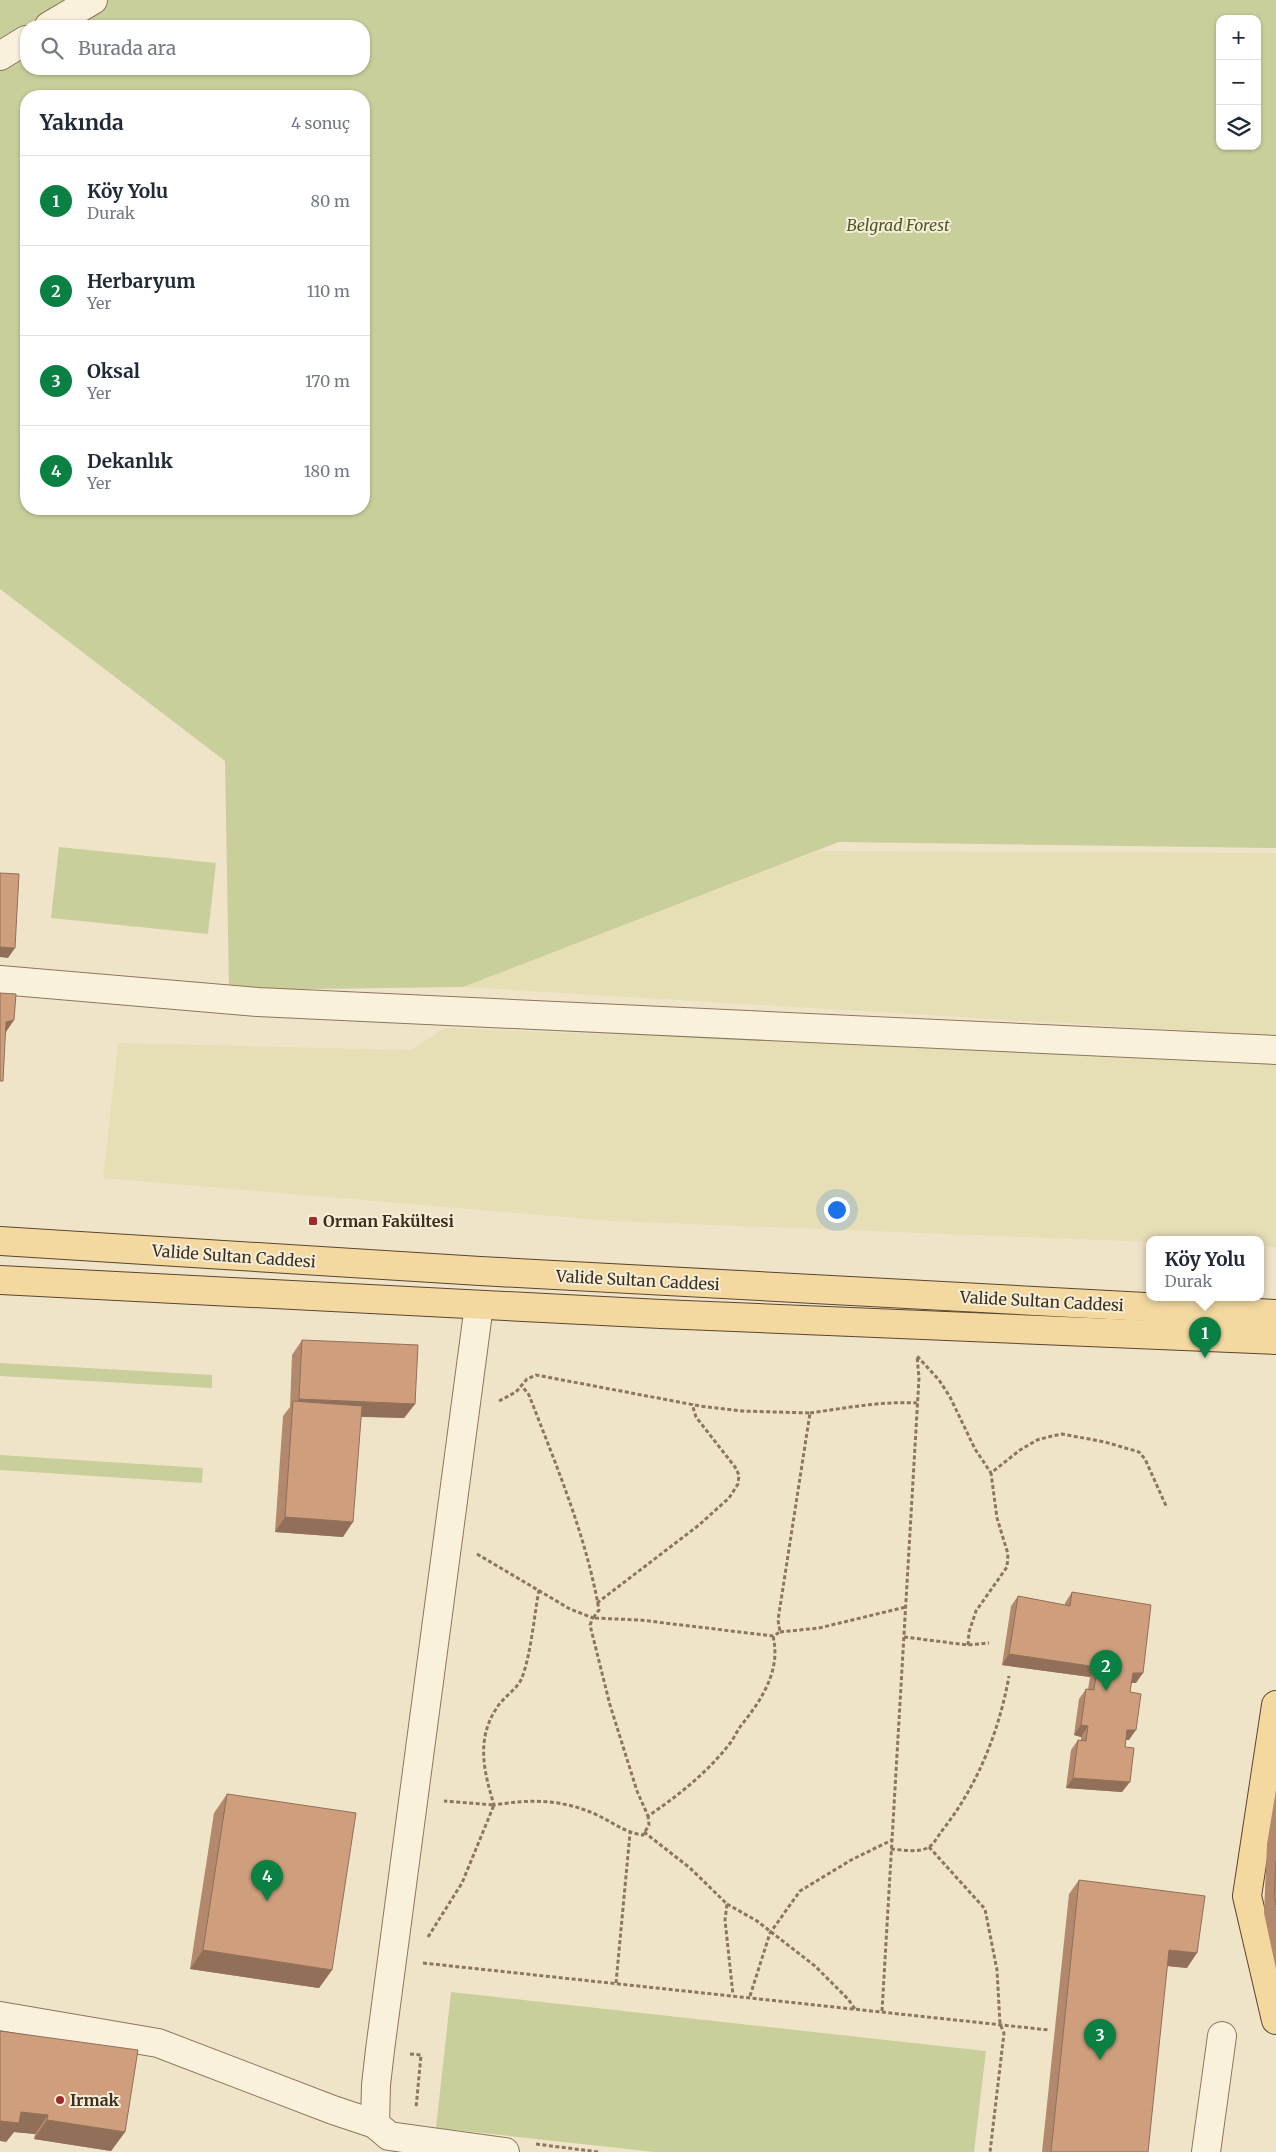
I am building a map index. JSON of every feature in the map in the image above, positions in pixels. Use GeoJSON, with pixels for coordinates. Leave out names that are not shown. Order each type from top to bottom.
{"type":"FeatureCollection","features":[{"type":"Feature","properties":{"kind":"main road","name":"Valide Sultan Caddesi"},"geometry":{"type":"LineString","coordinates":[[0,1241],[480,1271],[1276,1314]]}},
{"type":"Feature","properties":{"kind":"main road"},"geometry":{"type":"LineString","coordinates":[[479,1305],[480,1271]]}},
{"type":"Feature","properties":{"kind":"main road","name":"Valide Sultan Caddesi"},"geometry":{"type":"LineString","coordinates":[[0,1280],[479,1305],[1276,1340]]}},
{"type":"Feature","properties":{"kind":"main road"},"geometry":{"type":"LineString","coordinates":[[1276,1704],[1247,1896],[1276,2020]]}},
{"type":"Feature","properties":{"kind":"street"},"geometry":{"type":"LineString","coordinates":[[59,20],[93,0]]}},
{"type":"Feature","properties":{"kind":"street"},"geometry":{"type":"LineString","coordinates":[[0,56],[20,44]]}},
{"type":"Feature","properties":{"kind":"street"},"geometry":{"type":"LineString","coordinates":[[0,980],[258,1002],[1276,1050]]}},
{"type":"Feature","properties":{"kind":"street"},"geometry":{"type":"LineString","coordinates":[[375,2124],[376,2085],[479,1305]]}},
{"type":"Feature","properties":{"kind":"street"},"geometry":{"type":"LineString","coordinates":[[0,2016],[158,2043],[333,2110],[375,2124],[389,2136],[505,2152]]}},
{"type":"Feature","properties":{"kind":"street"},"geometry":{"type":"LineString","coordinates":[[1206,2152],[1222,2036]]}},
{"type":"Feature","properties":{"kind":"path"},"geometry":{"type":"LineString","coordinates":[[882,2011],[917,1403],[917,1356],[939,1380],[950,1397],[975,1449],[990,1473],[997,1518],[1008,1554],[1007,1567],[976,1611],[969,1632],[968,1645]]}},
{"type":"Feature","properties":{"kind":"path"},"geometry":{"type":"LineString","coordinates":[[464,1412],[500,1401],[516,1392],[527,1379],[536,1375],[692,1404],[742,1411],[810,1413],[861,1405],[896,1402],[917,1403]]}},
{"type":"Feature","properties":{"kind":"path"},"geometry":{"type":"LineString","coordinates":[[414,1797],[494,1805],[553,1800],[578,1806],[630,1833],[643,1835],[649,1826],[648,1816],[637,1791],[610,1705],[590,1625],[598,1610],[592,1573],[571,1502],[529,1395],[522,1386]]}},
{"type":"Feature","properties":{"kind":"path"},"geometry":{"type":"LineString","coordinates":[[597,1603],[699,1524],[736,1490],[739,1475],[736,1467],[696,1417],[692,1404]]}},
{"type":"Feature","properties":{"kind":"path"},"geometry":{"type":"LineString","coordinates":[[780,1632],[778,1620],[810,1413]]}},
{"type":"Feature","properties":{"kind":"path"},"geometry":{"type":"LineString","coordinates":[[990,1473],[1028,1445],[1052,1436],[1062,1434],[1118,1444],[1139,1452],[1146,1459],[1167,1508]]}},
{"type":"Feature","properties":{"kind":"path"},"geometry":{"type":"LineString","coordinates":[[448,1537],[570,1609],[593,1618],[640,1620],[774,1636],[780,1632],[827,1626],[906,1607]]}},
{"type":"Feature","properties":{"kind":"path"},"geometry":{"type":"LineString","coordinates":[[423,1943],[462,1883],[494,1805],[484,1772],[485,1728],[496,1707],[520,1682],[539,1590]]}},
{"type":"Feature","properties":{"kind":"path"},"geometry":{"type":"LineString","coordinates":[[648,1816],[707,1769],[753,1712],[775,1665],[777,1649],[774,1636]]}},
{"type":"Feature","properties":{"kind":"path"},"geometry":{"type":"LineString","coordinates":[[904,1637],[968,1645],[989,1643]]}},
{"type":"Feature","properties":{"kind":"path"},"geometry":{"type":"LineString","coordinates":[[891,1849],[912,1851],[929,1847],[948,1823],[989,1751],[1003,1707],[1009,1676]]}},
{"type":"Feature","properties":{"kind":"path"},"geometry":{"type":"LineString","coordinates":[[644,1832],[690,1868],[727,1904],[757,1921],[770,1933],[815,1966],[848,1999],[854,2009]]}},
{"type":"Feature","properties":{"kind":"path"},"geometry":{"type":"LineString","coordinates":[[616,1983],[630,1833]]}},
{"type":"Feature","properties":{"kind":"path"},"geometry":{"type":"LineString","coordinates":[[750,1996],[770,1933],[800,1891],[851,1860],[892,1840]]}},
{"type":"Feature","properties":{"kind":"path"},"geometry":{"type":"LineString","coordinates":[[929,1847],[984,1910],[997,1970],[1000,2024],[1004,2033],[1004,2043],[990,2152]]}},
{"type":"Feature","properties":{"kind":"path"},"geometry":{"type":"LineString","coordinates":[[727,1904],[725,1920],[733,1995]]}},
{"type":"Feature","properties":{"kind":"path"},"geometry":{"type":"LineString","coordinates":[[420,1963],[750,1996],[1049,2030]]}},
{"type":"Feature","properties":{"kind":"shaded area"},"geometry":{"type":"Polygon","coordinates":[[[818,851],[1276,853],[1276,1036],[463,987],[818,851]]]}},
{"type":"Feature","properties":{"kind":"shaded area"},"geometry":{"type":"Polygon","coordinates":[[[445,1028],[1276,1060],[1276,1247],[1264,1246],[1264,1236],[1146,1236],[1146,1242],[612,1221],[103,1178],[118,1043],[411,1050],[445,1028]]]}},
{"type":"Feature","properties":{"kind":"green space","name":"Belgrad Forest"},"geometry":{"type":"Polygon","coordinates":[[[0,0],[1276,0],[1276,848],[839,842],[463,987],[229,990],[225,761],[0,589],[0,0]]]}},
{"type":"Feature","properties":{"kind":"green space"},"geometry":{"type":"Polygon","coordinates":[[[59,847],[216,863],[208,934],[51,918],[59,847]]]}},
{"type":"Feature","properties":{"kind":"green space"},"geometry":{"type":"Polygon","coordinates":[[[0,1363],[212,1375],[212,1388],[0,1376],[0,1363]]]}},
{"type":"Feature","properties":{"kind":"green space"},"geometry":{"type":"Polygon","coordinates":[[[0,1455],[203,1468],[202,1483],[0,1470],[0,1455]]]}},
{"type":"Feature","properties":{"kind":"green space"},"geometry":{"type":"Polygon","coordinates":[[[451,1992],[986,2051],[974,2152],[655,2152],[436,2128],[451,1992]]]}},
{"type":"Feature","properties":{"kind":"building"},"geometry":{"type":"Polygon","coordinates":[[[0,873],[19,874],[15,948],[0,947],[0,873]]]}},
{"type":"Feature","properties":{"kind":"building"},"geometry":{"type":"Polygon","coordinates":[[[0,993],[16,994],[14,1020],[6,1022],[3,1081],[0,1081],[0,993]]]}},
{"type":"Feature","properties":{"kind":"building"},"geometry":{"type":"Polygon","coordinates":[[[302,1340],[418,1345],[415,1404],[299,1399],[302,1340]]]}},
{"type":"Feature","properties":{"kind":"building"},"geometry":{"type":"Polygon","coordinates":[[[293,1401],[362,1406],[353,1522],[285,1517],[293,1401]]]}},
{"type":"Feature","properties":{"kind":"building"},"geometry":{"type":"Polygon","coordinates":[[[1072,1592],[1151,1605],[1143,1673],[1133,1673],[1130,1692],[1141,1694],[1136,1730],[1127,1730],[1125,1747],[1134,1748],[1130,1782],[1073,1778],[1078,1740],[1086,1741],[1088,1726],[1081,1725],[1086,1689],[1094,1690],[1097,1667],[1009,1654],[1018,1596],[1070,1606],[1072,1592]]]}},
{"type":"Feature","properties":{"kind":"building"},"geometry":{"type":"Polygon","coordinates":[[[227,1794],[356,1813],[332,1970],[203,1950],[227,1794]]]}},
{"type":"Feature","properties":{"kind":"building"},"geometry":{"type":"Polygon","coordinates":[[[1276,1861],[1276,1905],[1274,1898],[1276,1861]]]}},
{"type":"Feature","properties":{"kind":"building"},"geometry":{"type":"Polygon","coordinates":[[[1079,1880],[1205,1896],[1197,1953],[1169,1950],[1148,2152],[1051,2152],[1079,1880]]]}},
{"type":"Feature","properties":{"kind":"building","name":"Irmak"},"geometry":{"type":"Polygon","coordinates":[[[0,2031],[138,2050],[125,2132],[47,2120],[48,2115],[21,2112],[19,2123],[0,2121],[0,2031]]]}},
{"type":"Feature","properties":{"kind":"place","name":"Orman Fakültesi"},"geometry":{"type":"Point","coordinates":[313,1221]}},
{"type":"Feature","properties":{"kind":"place","name":"Köy Yolu"},"geometry":{"type":"Point","coordinates":[1205,1358]}},
{"type":"Feature","properties":{"kind":"place","name":"Herbaryum"},"geometry":{"type":"Point","coordinates":[1106,1691]}},
{"type":"Feature","properties":{"kind":"place","name":"Dekanlık"},"geometry":{"type":"Point","coordinates":[267,1901]}},
{"type":"Feature","properties":{"kind":"place","name":"Oksal"},"geometry":{"type":"Point","coordinates":[1100,2060]}},
{"type":"Feature","properties":{"kind":"place","name":"Irmak"},"geometry":{"type":"Point","coordinates":[60,2100]}}]}
